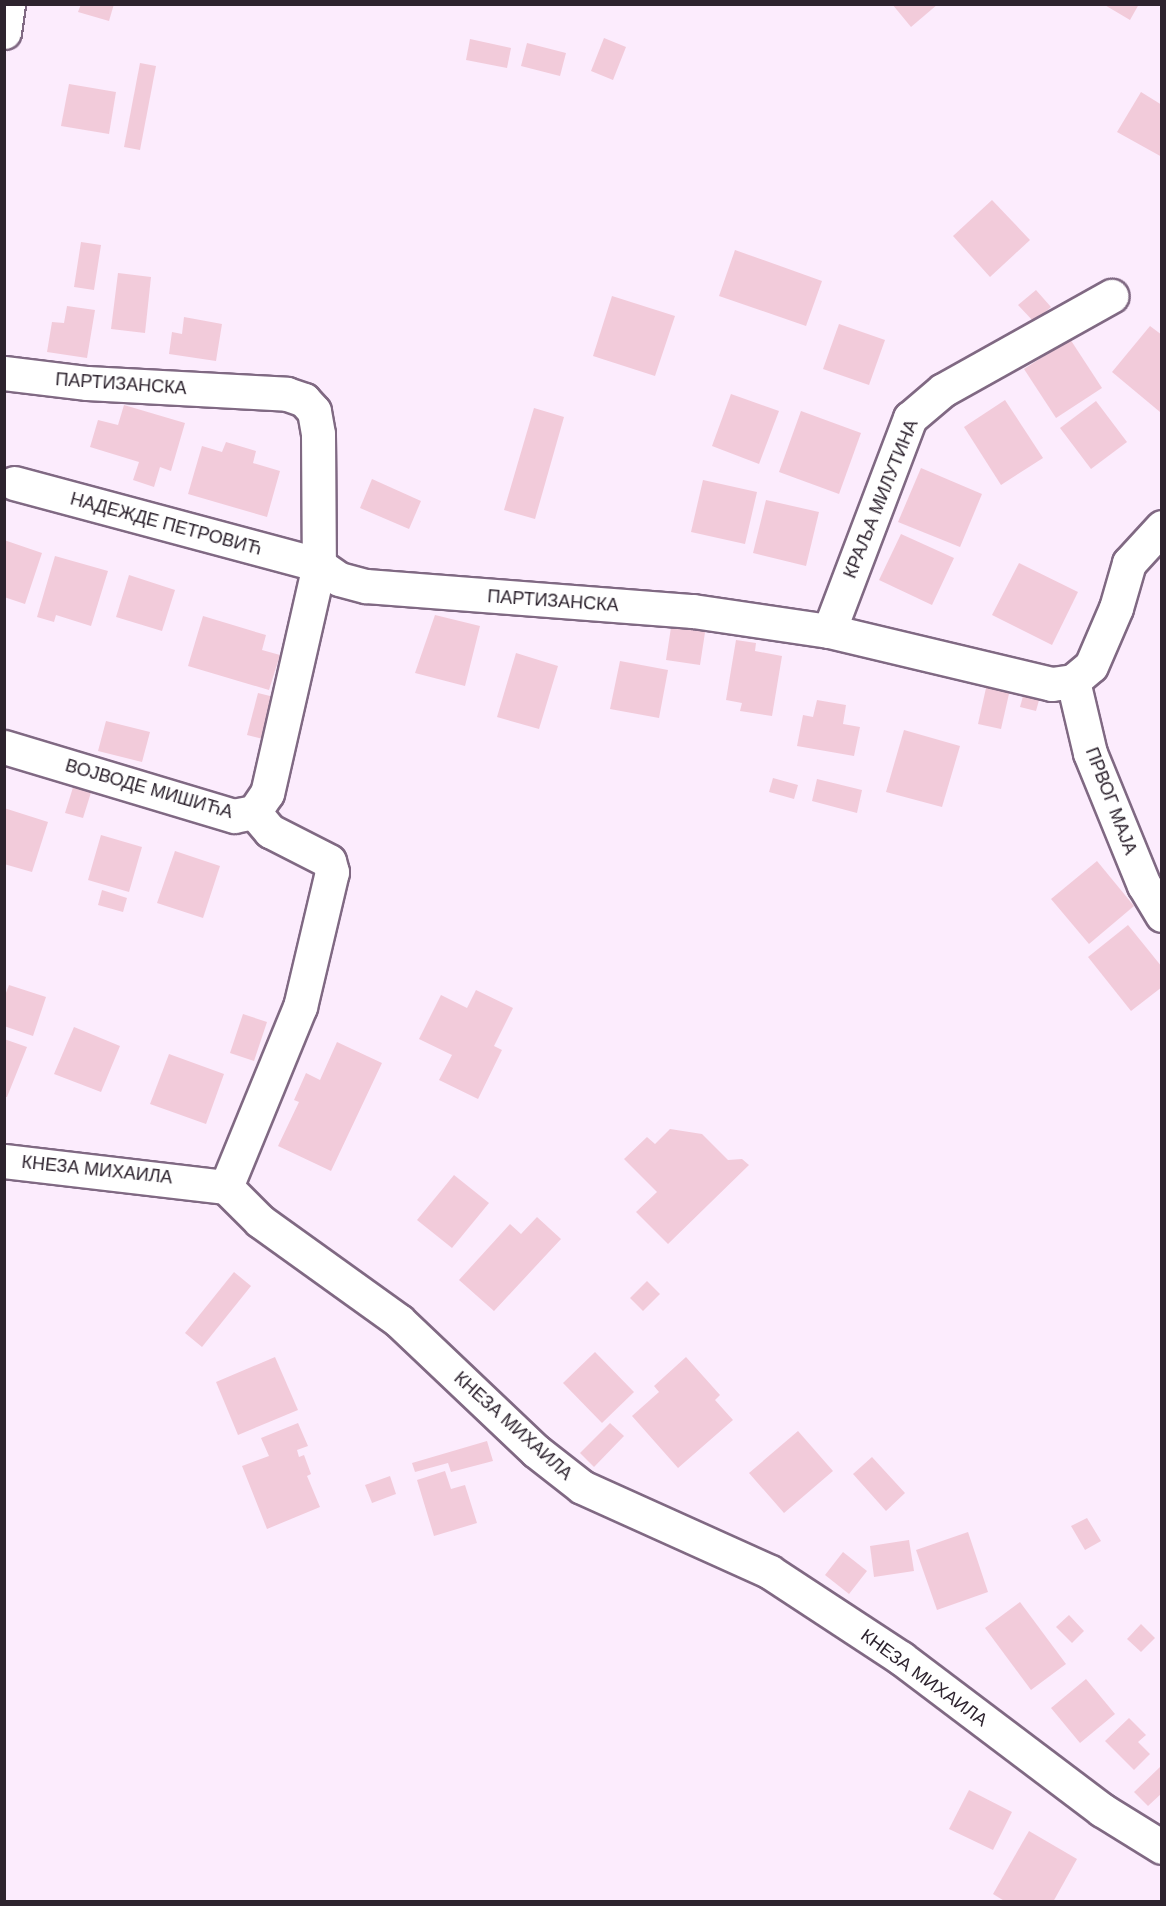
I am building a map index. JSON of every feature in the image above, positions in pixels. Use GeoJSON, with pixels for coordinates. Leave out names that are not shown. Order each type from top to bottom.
{"type":"FeatureCollection","features":[{"type":"Feature","properties":{"kind":"street"},"geometry":{"type":"LineString","coordinates":[[4,32],[8,4]]}},
{"type":"Feature","properties":{"kind":"street","name":"КРАЉА МИЛУТИНА"},"geometry":{"type":"LineString","coordinates":[[829,631],[910,418],[943,390],[1111,296]]}},
{"type":"Feature","properties":{"kind":"street","name":"ПАРТИЗАНСКА"},"geometry":{"type":"LineString","coordinates":[[4,373],[87,383],[287,394],[304,400],[314,411],[318,434],[319,565],[339,579],[366,586],[693,611],[829,631],[1052,684],[1073,681]]}},
{"type":"Feature","properties":{"kind":"street","name":"НАДЕЖДЕ ПЕТРОВИЋ"},"geometry":{"type":"LineString","coordinates":[[14,483],[319,565]]}},
{"type":"Feature","properties":{"kind":"street"},"geometry":{"type":"LineString","coordinates":[[1073,681],[1091,666],[1104,641],[1129,563],[1161,527]]}},
{"type":"Feature","properties":{"kind":"street","name":"ВОЈВОДЕ МИШИЋА"},"geometry":{"type":"LineString","coordinates":[[4,747],[234,816],[254,812],[267,793],[319,565]]}},
{"type":"Feature","properties":{"kind":"street","name":"ПРВОГ МАЈА"},"geometry":{"type":"LineString","coordinates":[[1073,681],[1090,753],[1144,885],[1161,915]]}},
{"type":"Feature","properties":{"kind":"street"},"geometry":{"type":"LineString","coordinates":[[226,1187],[300,1007],[332,872],[329,861],[270,831],[254,812]]}},
{"type":"Feature","properties":{"kind":"street","name":"КНЕЗА МИХАИЛА"},"geometry":{"type":"LineString","coordinates":[[4,1161],[179,1178],[226,1187],[260,1221],[399,1321],[536,1451],[582,1487],[770,1572],[901,1658],[1102,1810],[1161,1847]]}},
{"type":"Feature","properties":{"kind":"building"},"geometry":{"type":"Polygon","coordinates":[[[81,4],[114,4],[109,21],[78,12],[81,4]]]}},
{"type":"Feature","properties":{"kind":"building"},"geometry":{"type":"Polygon","coordinates":[[[892,4],[938,4],[911,27],[892,4]]]}},
{"type":"Feature","properties":{"kind":"building"},"geometry":{"type":"Polygon","coordinates":[[[1103,4],[1139,4],[1130,20],[1103,4]]]}},
{"type":"Feature","properties":{"kind":"building"},"geometry":{"type":"Polygon","coordinates":[[[604,38],[626,47],[613,80],[591,71],[604,38]]]}},
{"type":"Feature","properties":{"kind":"building"},"geometry":{"type":"Polygon","coordinates":[[[470,39],[511,48],[507,68],[466,60],[470,39]]]}},
{"type":"Feature","properties":{"kind":"building"},"geometry":{"type":"Polygon","coordinates":[[[527,43],[566,53],[560,76],[521,66],[527,43]]]}},
{"type":"Feature","properties":{"kind":"building"},"geometry":{"type":"Polygon","coordinates":[[[140,63],[156,66],[140,150],[124,147],[140,63]]]}},
{"type":"Feature","properties":{"kind":"building"},"geometry":{"type":"Polygon","coordinates":[[[69,84],[116,92],[109,134],[61,126],[69,84]]]}},
{"type":"Feature","properties":{"kind":"building"},"geometry":{"type":"Polygon","coordinates":[[[1141,92],[1162,105],[1162,157],[1117,132],[1141,92]]]}},
{"type":"Feature","properties":{"kind":"building"},"geometry":{"type":"Polygon","coordinates":[[[992,200],[1030,240],[990,277],[953,236],[992,200]]]}},
{"type":"Feature","properties":{"kind":"building"},"geometry":{"type":"Polygon","coordinates":[[[81,242],[101,245],[94,290],[74,287],[81,242]]]}},
{"type":"Feature","properties":{"kind":"building"},"geometry":{"type":"Polygon","coordinates":[[[735,250],[822,281],[806,326],[719,296],[735,250]]]}},
{"type":"Feature","properties":{"kind":"building"},"geometry":{"type":"Polygon","coordinates":[[[118,273],[151,277],[145,333],[111,329],[118,273]]]}},
{"type":"Feature","properties":{"kind":"building"},"geometry":{"type":"Polygon","coordinates":[[[1036,290],[1051,307],[1034,322],[1018,305],[1036,290]]]}},
{"type":"Feature","properties":{"kind":"building"},"geometry":{"type":"Polygon","coordinates":[[[612,296],[675,316],[655,376],[593,356],[612,296]]]}},
{"type":"Feature","properties":{"kind":"building"},"geometry":{"type":"Polygon","coordinates":[[[67,306],[95,310],[87,358],[47,352],[52,322],[64,323],[67,306]]]}},
{"type":"Feature","properties":{"kind":"building"},"geometry":{"type":"Polygon","coordinates":[[[184,317],[222,324],[216,361],[169,354],[172,332],[182,334],[184,317]]]}},
{"type":"Feature","properties":{"kind":"building"},"geometry":{"type":"Polygon","coordinates":[[[839,324],[885,340],[869,385],[823,369],[839,324]]]}},
{"type":"Feature","properties":{"kind":"building"},"geometry":{"type":"Polygon","coordinates":[[[1150,326],[1162,335],[1160,412],[1112,372],[1150,326]]]}},
{"type":"Feature","properties":{"kind":"building"},"geometry":{"type":"Polygon","coordinates":[[[1070,339],[1102,388],[1056,418],[1024,369],[1070,339]]]}},
{"type":"Feature","properties":{"kind":"building"},"geometry":{"type":"Polygon","coordinates":[[[731,394],[779,411],[759,464],[712,446],[731,394]]]}},
{"type":"Feature","properties":{"kind":"building"},"geometry":{"type":"Polygon","coordinates":[[[1005,400],[1043,458],[1001,485],[964,427],[1005,400]]]}},
{"type":"Feature","properties":{"kind":"building"},"geometry":{"type":"Polygon","coordinates":[[[1096,401],[1127,442],[1091,469],[1060,428],[1096,401]]]}},
{"type":"Feature","properties":{"kind":"building"},"geometry":{"type":"Polygon","coordinates":[[[124,405],[185,423],[171,471],[160,467],[154,487],[133,480],[139,462],[90,447],[98,420],[118,425],[124,405]]]}},
{"type":"Feature","properties":{"kind":"building"},"geometry":{"type":"Polygon","coordinates":[[[534,408],[564,417],[535,519],[504,510],[534,408]]]}},
{"type":"Feature","properties":{"kind":"building"},"geometry":{"type":"Polygon","coordinates":[[[801,411],[861,433],[839,494],[779,472],[801,411]]]}},
{"type":"Feature","properties":{"kind":"building"},"geometry":{"type":"Polygon","coordinates":[[[226,442],[256,451],[253,463],[280,471],[267,517],[188,494],[202,446],[222,452],[226,442]]]}},
{"type":"Feature","properties":{"kind":"building"},"geometry":{"type":"Polygon","coordinates":[[[921,468],[982,494],[960,547],[898,522],[921,468]]]}},
{"type":"Feature","properties":{"kind":"building"},"geometry":{"type":"Polygon","coordinates":[[[372,479],[421,501],[409,529],[360,508],[372,479]]]}},
{"type":"Feature","properties":{"kind":"building"},"geometry":{"type":"Polygon","coordinates":[[[703,480],[757,492],[745,544],[691,532],[703,480]]]}},
{"type":"Feature","properties":{"kind":"building"},"geometry":{"type":"Polygon","coordinates":[[[766,500],[819,512],[806,566],[753,553],[766,500]]]}},
{"type":"Feature","properties":{"kind":"building"},"geometry":{"type":"Polygon","coordinates":[[[901,534],[954,558],[932,605],[879,580],[901,534]]]}},
{"type":"Feature","properties":{"kind":"building"},"geometry":{"type":"Polygon","coordinates":[[[4,540],[42,553],[25,604],[4,597],[4,540]]]}},
{"type":"Feature","properties":{"kind":"building"},"geometry":{"type":"Polygon","coordinates":[[[55,556],[108,571],[91,626],[56,615],[54,622],[37,617],[55,556]]]}},
{"type":"Feature","properties":{"kind":"building"},"geometry":{"type":"Polygon","coordinates":[[[1019,563],[1078,592],[1052,645],[992,615],[1019,563]]]}},
{"type":"Feature","properties":{"kind":"building"},"geometry":{"type":"Polygon","coordinates":[[[129,575],[175,590],[162,631],[116,617],[129,575]]]}},
{"type":"Feature","properties":{"kind":"building"},"geometry":{"type":"Polygon","coordinates":[[[435,615],[480,626],[465,686],[415,673],[435,615]]]}},
{"type":"Feature","properties":{"kind":"building"},"geometry":{"type":"Polygon","coordinates":[[[203,616],[266,635],[262,650],[280,655],[269,690],[188,666],[203,616]]]}},
{"type":"Feature","properties":{"kind":"building"},"geometry":{"type":"Polygon","coordinates":[[[672,621],[706,626],[700,665],[666,660],[672,621]]]}},
{"type":"Feature","properties":{"kind":"building"},"geometry":{"type":"Polygon","coordinates":[[[736,640],[756,643],[755,651],[782,656],[772,716],[740,711],[742,703],[726,700],[736,640]]]}},
{"type":"Feature","properties":{"kind":"building"},"geometry":{"type":"Polygon","coordinates":[[[516,653],[558,666],[539,729],[497,717],[516,653]]]}},
{"type":"Feature","properties":{"kind":"building"},"geometry":{"type":"Polygon","coordinates":[[[620,661],[668,670],[659,718],[610,709],[620,661]]]}},
{"type":"Feature","properties":{"kind":"building"},"geometry":{"type":"Polygon","coordinates":[[[988,679],[1011,685],[1001,729],[978,724],[988,679]]]}},
{"type":"Feature","properties":{"kind":"building"},"geometry":{"type":"Polygon","coordinates":[[[1025,689],[1041,693],[1036,711],[1020,707],[1025,689]]]}},
{"type":"Feature","properties":{"kind":"building"},"geometry":{"type":"Polygon","coordinates":[[[258,693],[274,697],[263,739],[247,735],[258,693]]]}},
{"type":"Feature","properties":{"kind":"building"},"geometry":{"type":"Polygon","coordinates":[[[817,700],[846,705],[843,724],[860,727],[854,756],[797,746],[803,715],[813,717],[817,700]]]}},
{"type":"Feature","properties":{"kind":"building"},"geometry":{"type":"Polygon","coordinates":[[[106,721],[150,732],[142,762],[98,751],[106,721]]]}},
{"type":"Feature","properties":{"kind":"building"},"geometry":{"type":"Polygon","coordinates":[[[904,730],[960,746],[942,807],[886,792],[904,730]]]}},
{"type":"Feature","properties":{"kind":"building"},"geometry":{"type":"Polygon","coordinates":[[[773,778],[798,785],[794,799],[769,792],[773,778]]]}},
{"type":"Feature","properties":{"kind":"building"},"geometry":{"type":"Polygon","coordinates":[[[817,779],[862,790],[857,813],[812,801],[817,779]]]}},
{"type":"Feature","properties":{"kind":"building"},"geometry":{"type":"Polygon","coordinates":[[[75,781],[93,786],[83,818],[65,813],[75,781]]]}},
{"type":"Feature","properties":{"kind":"building"},"geometry":{"type":"Polygon","coordinates":[[[4,808],[48,822],[32,872],[4,864],[4,808]]]}},
{"type":"Feature","properties":{"kind":"building"},"geometry":{"type":"Polygon","coordinates":[[[101,835],[142,847],[129,892],[88,880],[101,835]]]}},
{"type":"Feature","properties":{"kind":"building"},"geometry":{"type":"Polygon","coordinates":[[[175,851],[220,866],[203,918],[157,903],[175,851]]]}},
{"type":"Feature","properties":{"kind":"building"},"geometry":{"type":"Polygon","coordinates":[[[1097,861],[1134,906],[1089,944],[1051,899],[1097,861]]]}},
{"type":"Feature","properties":{"kind":"building"},"geometry":{"type":"Polygon","coordinates":[[[102,890],[127,898],[123,912],[98,905],[102,890]]]}},
{"type":"Feature","properties":{"kind":"building"},"geometry":{"type":"Polygon","coordinates":[[[1128,925],[1162,967],[1162,987],[1131,1011],[1088,957],[1128,925]]]}},
{"type":"Feature","properties":{"kind":"building"},"geometry":{"type":"Polygon","coordinates":[[[9,985],[46,997],[33,1036],[4,1026],[4,998],[9,985]]]}},
{"type":"Feature","properties":{"kind":"building"},"geometry":{"type":"Polygon","coordinates":[[[476,990],[513,1008],[494,1046],[502,1050],[478,1099],[439,1080],[452,1055],[419,1039],[441,995],[467,1008],[476,990]]]}},
{"type":"Feature","properties":{"kind":"building"},"geometry":{"type":"Polygon","coordinates":[[[243,1014],[267,1022],[254,1061],[230,1053],[243,1014]]]}},
{"type":"Feature","properties":{"kind":"building"},"geometry":{"type":"Polygon","coordinates":[[[74,1027],[120,1046],[101,1092],[54,1074],[74,1027]]]}},
{"type":"Feature","properties":{"kind":"building"},"geometry":{"type":"Polygon","coordinates":[[[4,1039],[27,1047],[7,1097],[4,1097],[4,1039]]]}},
{"type":"Feature","properties":{"kind":"building"},"geometry":{"type":"Polygon","coordinates":[[[337,1042],[382,1063],[331,1171],[278,1146],[299,1102],[294,1100],[306,1073],[320,1080],[337,1042]]]}},
{"type":"Feature","properties":{"kind":"building"},"geometry":{"type":"Polygon","coordinates":[[[169,1054],[224,1074],[206,1124],[150,1104],[169,1054]]]}},
{"type":"Feature","properties":{"kind":"building"},"geometry":{"type":"Polygon","coordinates":[[[670,1129],[702,1134],[728,1160],[742,1159],[749,1165],[668,1244],[636,1212],[657,1192],[624,1159],[647,1137],[655,1144],[670,1129]]]}},
{"type":"Feature","properties":{"kind":"building"},"geometry":{"type":"Polygon","coordinates":[[[454,1175],[489,1203],[452,1248],[417,1220],[454,1175]]]}},
{"type":"Feature","properties":{"kind":"building"},"geometry":{"type":"Polygon","coordinates":[[[537,1217],[561,1239],[494,1311],[459,1280],[510,1224],[521,1234],[537,1217]]]}},
{"type":"Feature","properties":{"kind":"building"},"geometry":{"type":"Polygon","coordinates":[[[234,1272],[251,1286],[202,1347],[185,1333],[234,1272]]]}},
{"type":"Feature","properties":{"kind":"building"},"geometry":{"type":"Polygon","coordinates":[[[647,1281],[660,1294],[643,1311],[630,1298],[647,1281]]]}},
{"type":"Feature","properties":{"kind":"building"},"geometry":{"type":"Polygon","coordinates":[[[595,1352],[634,1392],[602,1423],[563,1383],[595,1352]]]}},
{"type":"Feature","properties":{"kind":"building"},"geometry":{"type":"Polygon","coordinates":[[[275,1357],[298,1410],[238,1435],[216,1382],[275,1357]]]}},
{"type":"Feature","properties":{"kind":"building"},"geometry":{"type":"Polygon","coordinates":[[[686,1357],[720,1395],[715,1400],[733,1420],[678,1468],[632,1416],[659,1392],[654,1386],[686,1357]]]}},
{"type":"Feature","properties":{"kind":"building"},"geometry":{"type":"Polygon","coordinates":[[[298,1423],[308,1446],[297,1450],[299,1457],[304,1455],[311,1474],[307,1476],[320,1507],[267,1529],[242,1466],[269,1456],[261,1438],[298,1423]]]}},
{"type":"Feature","properties":{"kind":"building"},"geometry":{"type":"Polygon","coordinates":[[[610,1423],[624,1436],[594,1467],[580,1453],[610,1423]]]}},
{"type":"Feature","properties":{"kind":"building"},"geometry":{"type":"Polygon","coordinates":[[[798,1431],[833,1471],[784,1513],[749,1473],[798,1431]]]}},
{"type":"Feature","properties":{"kind":"building"},"geometry":{"type":"Polygon","coordinates":[[[487,1441],[493,1461],[451,1472],[448,1463],[415,1472],[412,1463],[487,1441]]]}},
{"type":"Feature","properties":{"kind":"building"},"geometry":{"type":"Polygon","coordinates":[[[872,1457],[905,1493],[886,1511],[853,1474],[872,1457]]]}},
{"type":"Feature","properties":{"kind":"building"},"geometry":{"type":"Polygon","coordinates":[[[445,1471],[451,1489],[465,1485],[477,1523],[434,1536],[417,1480],[445,1471]]]}},
{"type":"Feature","properties":{"kind":"building"},"geometry":{"type":"Polygon","coordinates":[[[390,1476],[396,1494],[372,1503],[365,1485],[390,1476]]]}},
{"type":"Feature","properties":{"kind":"building"},"geometry":{"type":"Polygon","coordinates":[[[1087,1518],[1101,1541],[1085,1550],[1071,1526],[1087,1518]]]}},
{"type":"Feature","properties":{"kind":"building"},"geometry":{"type":"Polygon","coordinates":[[[968,1532],[988,1592],[937,1610],[916,1550],[968,1532]]]}},
{"type":"Feature","properties":{"kind":"building"},"geometry":{"type":"Polygon","coordinates":[[[909,1540],[914,1571],[874,1577],[870,1546],[909,1540]]]}},
{"type":"Feature","properties":{"kind":"building"},"geometry":{"type":"Polygon","coordinates":[[[843,1552],[867,1571],[849,1594],[825,1575],[843,1552]]]}},
{"type":"Feature","properties":{"kind":"building"},"geometry":{"type":"Polygon","coordinates":[[[1020,1602],[1066,1664],[1031,1690],[985,1628],[1020,1602]]]}},
{"type":"Feature","properties":{"kind":"building"},"geometry":{"type":"Polygon","coordinates":[[[1069,1615],[1084,1631],[1072,1643],[1056,1627],[1069,1615]]]}},
{"type":"Feature","properties":{"kind":"building"},"geometry":{"type":"Polygon","coordinates":[[[1141,1624],[1155,1638],[1141,1652],[1127,1639],[1141,1624]]]}},
{"type":"Feature","properties":{"kind":"building"},"geometry":{"type":"Polygon","coordinates":[[[1086,1679],[1115,1714],[1080,1743],[1051,1708],[1086,1679]]]}},
{"type":"Feature","properties":{"kind":"building"},"geometry":{"type":"Polygon","coordinates":[[[1129,1718],[1146,1735],[1138,1742],[1150,1754],[1134,1770],[1105,1741],[1129,1718]]]}},
{"type":"Feature","properties":{"kind":"building"},"geometry":{"type":"Polygon","coordinates":[[[1160,1767],[1162,1793],[1148,1806],[1134,1792],[1160,1767]]]}},
{"type":"Feature","properties":{"kind":"building"},"geometry":{"type":"Polygon","coordinates":[[[969,1790],[1012,1812],[993,1850],[949,1829],[969,1790]]]}},
{"type":"Feature","properties":{"kind":"building"},"geometry":{"type":"Polygon","coordinates":[[[1029,1831],[1077,1859],[1053,1902],[1006,1902],[993,1894],[1029,1831]]]}}]}
